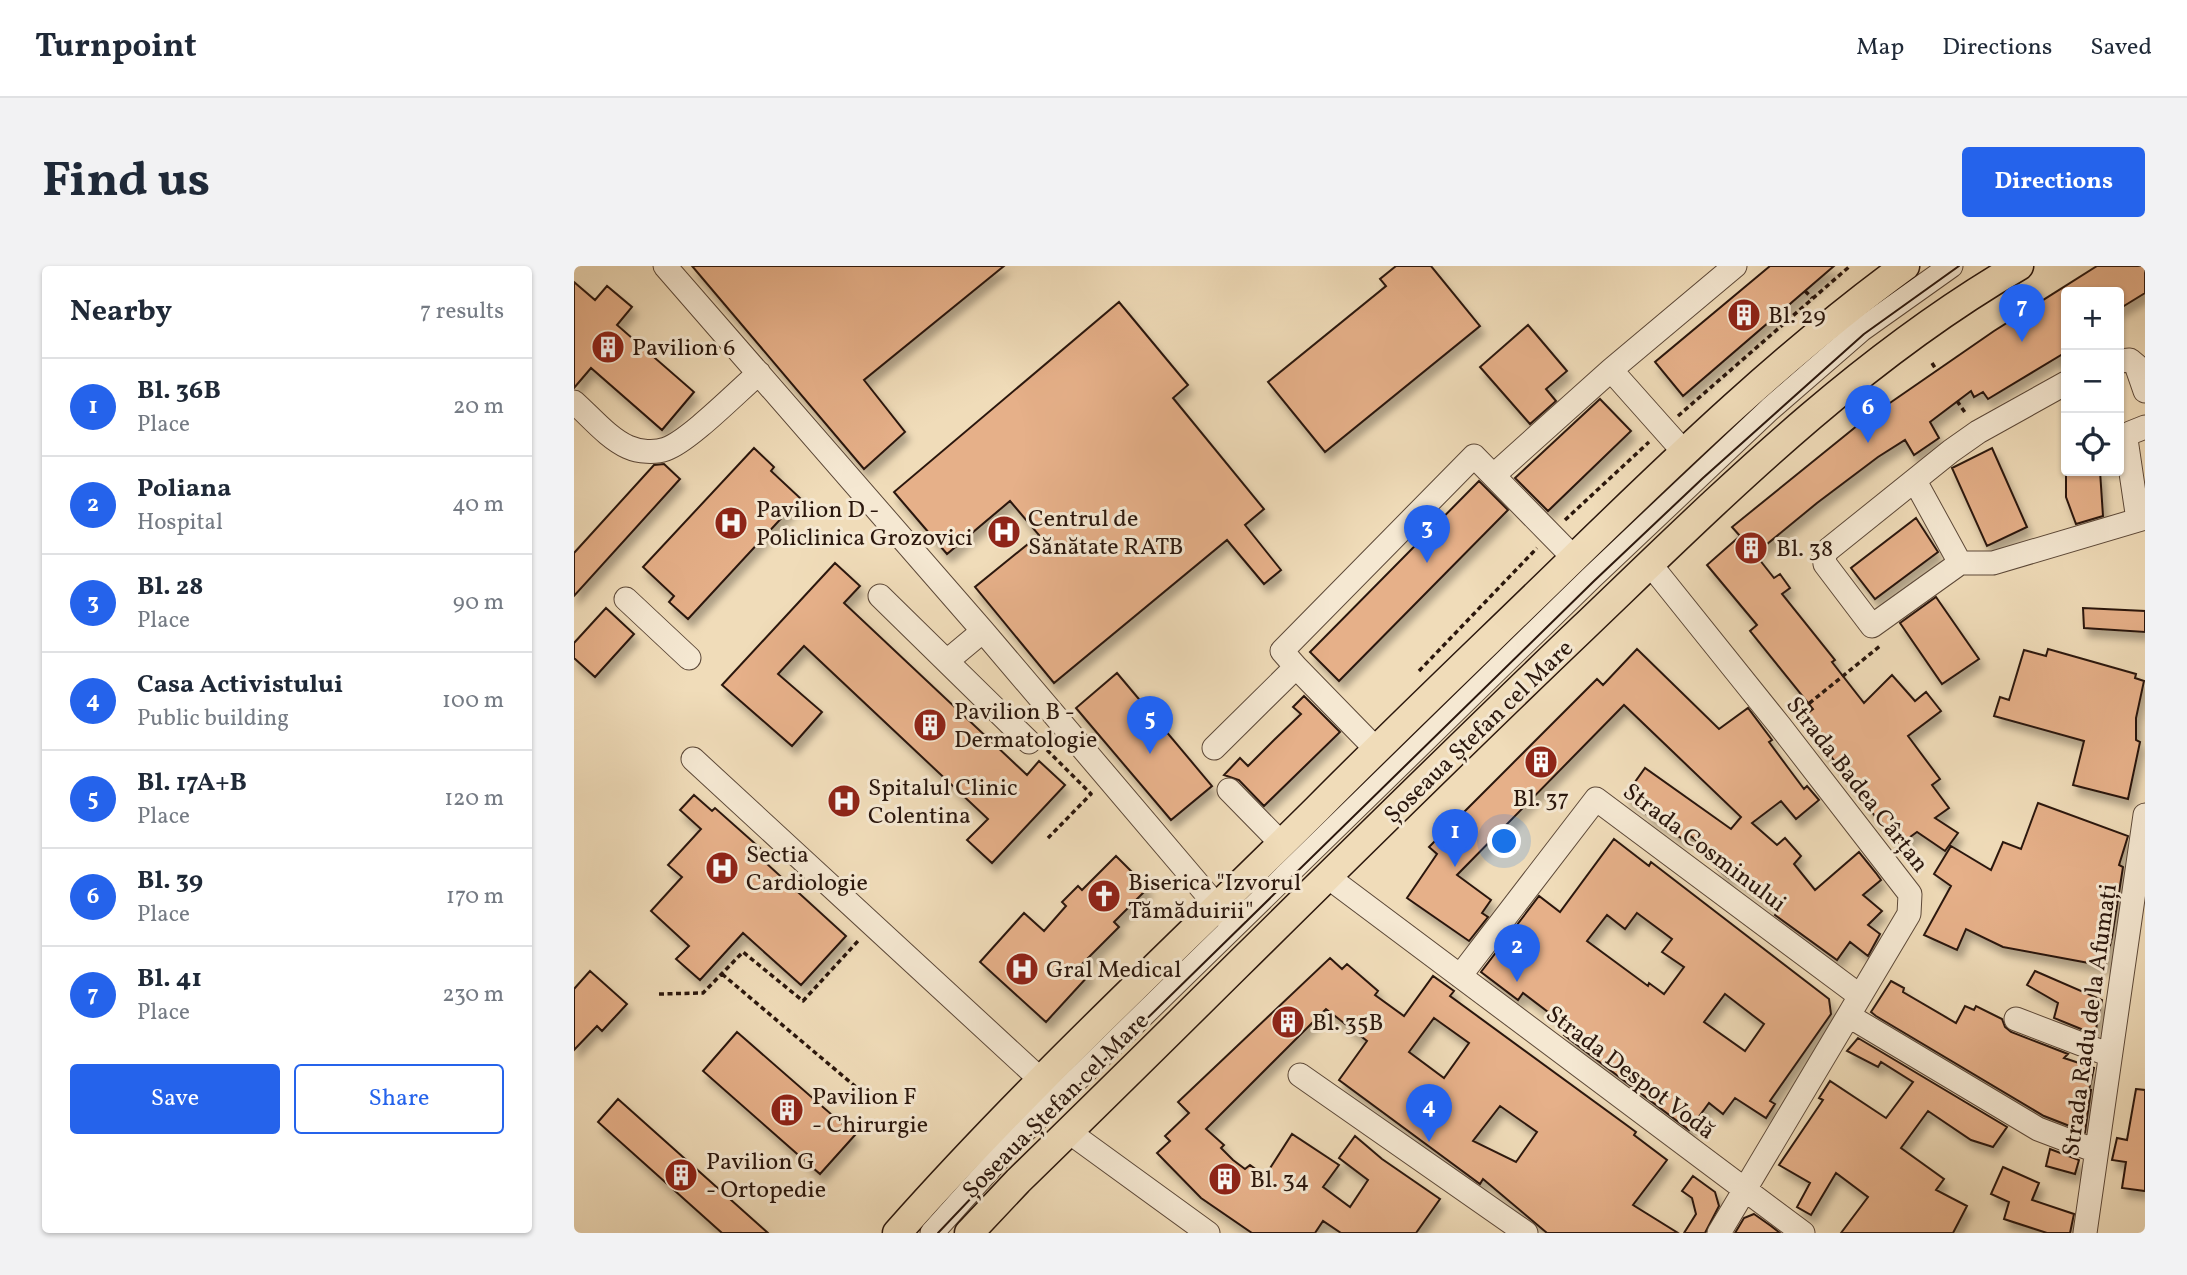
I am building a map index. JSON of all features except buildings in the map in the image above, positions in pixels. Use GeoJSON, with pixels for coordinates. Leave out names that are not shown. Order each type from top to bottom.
{"type":"FeatureCollection","features":[{"type":"Feature","properties":{"kind":"main road","name":"Șoseaua Ștefan cel Mare"},"geometry":{"type":"LineString","coordinates":[[897,1233],[1041,1080],[1226,917],[1282,844],[1376,749],[1684,452],[1834,321],[1905,266]]}},
{"type":"Feature","properties":{"kind":"main road","name":"Șoseaua Ștefan cel Mare"},"geometry":{"type":"LineString","coordinates":[[969,1233],[1328,877],[1758,462],[1875,364],[1979,289],[2019,266]]}},
{"type":"Feature","properties":{"kind":"street"},"geometry":{"type":"LineString","coordinates":[[665,266],[983,631],[1226,917],[1256,948]]}},
{"type":"Feature","properties":{"kind":"street"},"geometry":{"type":"LineString","coordinates":[[1493,475],[1611,370],[1735,266]]}},
{"type":"Feature","properties":{"kind":"street","name":"Șoseaua Ștefan cel Mare"},"geometry":{"type":"LineString","coordinates":[[932,1233],[1018,1137],[1226,917],[1770,409],[1861,330],[1951,266]]}},
{"type":"Feature","properties":{"kind":"street"},"geometry":{"type":"LineString","coordinates":[[2124,361],[2130,360],[2136,365],[2145,391]]}},
{"type":"Feature","properties":{"kind":"street"},"geometry":{"type":"LineString","coordinates":[[1611,370],[1684,452]]}},
{"type":"Feature","properties":{"kind":"street"},"geometry":{"type":"LineString","coordinates":[[574,402],[613,438],[629,448],[647,452],[666,449],[682,439],[759,373]]}},
{"type":"Feature","properties":{"kind":"street"},"geometry":{"type":"LineString","coordinates":[[2061,386],[1979,432],[1824,555],[1825,564],[1872,626],[1960,563],[1993,563],[2142,519],[2126,439],[2130,433],[2145,427]]}},
{"type":"Feature","properties":{"kind":"street"},"geometry":{"type":"LineString","coordinates":[[1376,749],[1282,652],[1474,456],[1574,558]]}},
{"type":"Feature","properties":{"kind":"street"},"geometry":{"type":"LineString","coordinates":[[1915,481],[1960,563]]}},
{"type":"Feature","properties":{"kind":"street","name":"Strada Badea Cârțan"},"geometry":{"type":"LineString","coordinates":[[1650,564],[1910,894],[1909,914],[1719,1233]]}},
{"type":"Feature","properties":{"kind":"street"},"geometry":{"type":"LineString","coordinates":[[880,596],[1029,742]]}},
{"type":"Feature","properties":{"kind":"street"},"geometry":{"type":"LineString","coordinates":[[626,599],[689,658]]}},
{"type":"Feature","properties":{"kind":"street"},"geometry":{"type":"LineString","coordinates":[[947,661],[983,631]]}},
{"type":"Feature","properties":{"kind":"street"},"geometry":{"type":"LineString","coordinates":[[1214,748],[1296,667]]}},
{"type":"Feature","properties":{"kind":"street"},"geometry":{"type":"LineString","coordinates":[[693,759],[1041,1080]]}},
{"type":"Feature","properties":{"kind":"street"},"geometry":{"type":"LineString","coordinates":[[1229,790],[1282,844]]}},
{"type":"Feature","properties":{"kind":"street","name":"Strada Cosminului"},"geometry":{"type":"LineString","coordinates":[[1460,976],[1597,799],[1854,1006]]}},
{"type":"Feature","properties":{"kind":"street","name":"Strada Radu de la Afumați"},"geometry":{"type":"LineString","coordinates":[[2085,1233],[2145,815]]}},
{"type":"Feature","properties":{"kind":"street","name":"Strada Despot Vodă"},"geometry":{"type":"LineString","coordinates":[[1328,877],[1803,1233]]}},
{"type":"Feature","properties":{"kind":"street"},"geometry":{"type":"LineString","coordinates":[[1854,1006],[2038,1129],[2096,1152]]}},
{"type":"Feature","properties":{"kind":"street"},"geometry":{"type":"LineString","coordinates":[[2016,1019],[2110,1055]]}},
{"type":"Feature","properties":{"kind":"street"},"geometry":{"type":"LineString","coordinates":[[1300,1075],[1526,1233]]}},
{"type":"Feature","properties":{"kind":"street"},"geometry":{"type":"LineString","coordinates":[[1069,1132],[1199,1230]]}},
{"type":"Feature","properties":{"kind":"path"},"geometry":{"type":"LineString","coordinates":[[1663,429],[1850,266]]}},
{"type":"Feature","properties":{"kind":"path"},"geometry":{"type":"LineString","coordinates":[[1805,291],[1812,298]]}},
{"type":"Feature","properties":{"kind":"path"},"geometry":{"type":"LineString","coordinates":[[1932,363],[1937,371]]}},
{"type":"Feature","properties":{"kind":"path"},"geometry":{"type":"LineString","coordinates":[[1780,726],[1885,642],[1872,626]]}},
{"type":"Feature","properties":{"kind":"path"},"geometry":{"type":"LineString","coordinates":[[1029,742],[1050,751],[1091,794],[1048,838]]}},
{"type":"Feature","properties":{"kind":"path"},"geometry":{"type":"LineString","coordinates":[[659,994],[703,993],[743,952],[803,1002],[873,925]]}},
{"type":"Feature","properties":{"kind":"path"},"geometry":{"type":"LineString","coordinates":[[722,974],[863,1093]]}},
{"type":"Feature","properties":{"kind":"tram line"},"geometry":{"type":"LineString","coordinates":[[938,1233],[1071,1093],[1594,581],[1703,478],[1864,334],[1959,266]]}},
{"type":"Feature","properties":{"kind":"place","name":"Bl. 29"},"geometry":{"type":"Point","coordinates":[1744,315]}},
{"type":"Feature","properties":{"kind":"place","name":"Bl. 41"},"geometry":{"type":"Point","coordinates":[2022,342]}},
{"type":"Feature","properties":{"kind":"place","name":"Pavilion 6"},"geometry":{"type":"Point","coordinates":[608,347]}},
{"type":"Feature","properties":{"kind":"place","name":"Bl. 39"},"geometry":{"type":"Point","coordinates":[1868,443]}},
{"type":"Feature","properties":{"kind":"place","name":"Pavilion D - Policlinica Grozovici"},"geometry":{"type":"Point","coordinates":[731,523]}},
{"type":"Feature","properties":{"kind":"place","name":"Centrul de Sănătate RATB"},"geometry":{"type":"Point","coordinates":[1004,532]}},
{"type":"Feature","properties":{"kind":"place","name":"Bl. 38"},"geometry":{"type":"Point","coordinates":[1751,548]}},
{"type":"Feature","properties":{"kind":"place","name":"Bl. 28"},"geometry":{"type":"Point","coordinates":[1427,563]}},
{"type":"Feature","properties":{"kind":"place","name":"Pavilion B - Dermatologie"},"geometry":{"type":"Point","coordinates":[930,725]}},
{"type":"Feature","properties":{"kind":"place","name":"Bl. 17A+B"},"geometry":{"type":"Point","coordinates":[1150,754]}},
{"type":"Feature","properties":{"kind":"place","name":"Bl. 37"},"geometry":{"type":"Point","coordinates":[1541,762]}},
{"type":"Feature","properties":{"kind":"place","name":"Spitalul Clinic Colentina"},"geometry":{"type":"Point","coordinates":[844,801]}},
{"type":"Feature","properties":{"kind":"place","name":"Bl. 36B"},"geometry":{"type":"Point","coordinates":[1455,867]}},
{"type":"Feature","properties":{"kind":"place","name":"Sectia Cardiologie"},"geometry":{"type":"Point","coordinates":[722,868]}},
{"type":"Feature","properties":{"kind":"place","name":"Biserica \"Izvorul Tămăduirii\""},"geometry":{"type":"Point","coordinates":[1104,896]}},
{"type":"Feature","properties":{"kind":"place","name":"Gral Medical"},"geometry":{"type":"Point","coordinates":[1022,969]}},
{"type":"Feature","properties":{"kind":"place","name":"Poliana"},"geometry":{"type":"Point","coordinates":[1517,982]}},
{"type":"Feature","properties":{"kind":"place","name":"Bl. 35B"},"geometry":{"type":"Point","coordinates":[1288,1022]}},
{"type":"Feature","properties":{"kind":"place","name":"Pavilion F - Chirurgie"},"geometry":{"type":"Point","coordinates":[787,1110]}},
{"type":"Feature","properties":{"kind":"place","name":"Casa Activistului"},"geometry":{"type":"Point","coordinates":[1429,1142]}},
{"type":"Feature","properties":{"kind":"place","name":"Pavilion G - Ortopedie"},"geometry":{"type":"Point","coordinates":[681,1175]}},
{"type":"Feature","properties":{"kind":"place","name":"Bl. 34"},"geometry":{"type":"Point","coordinates":[1225,1179]}}]}
